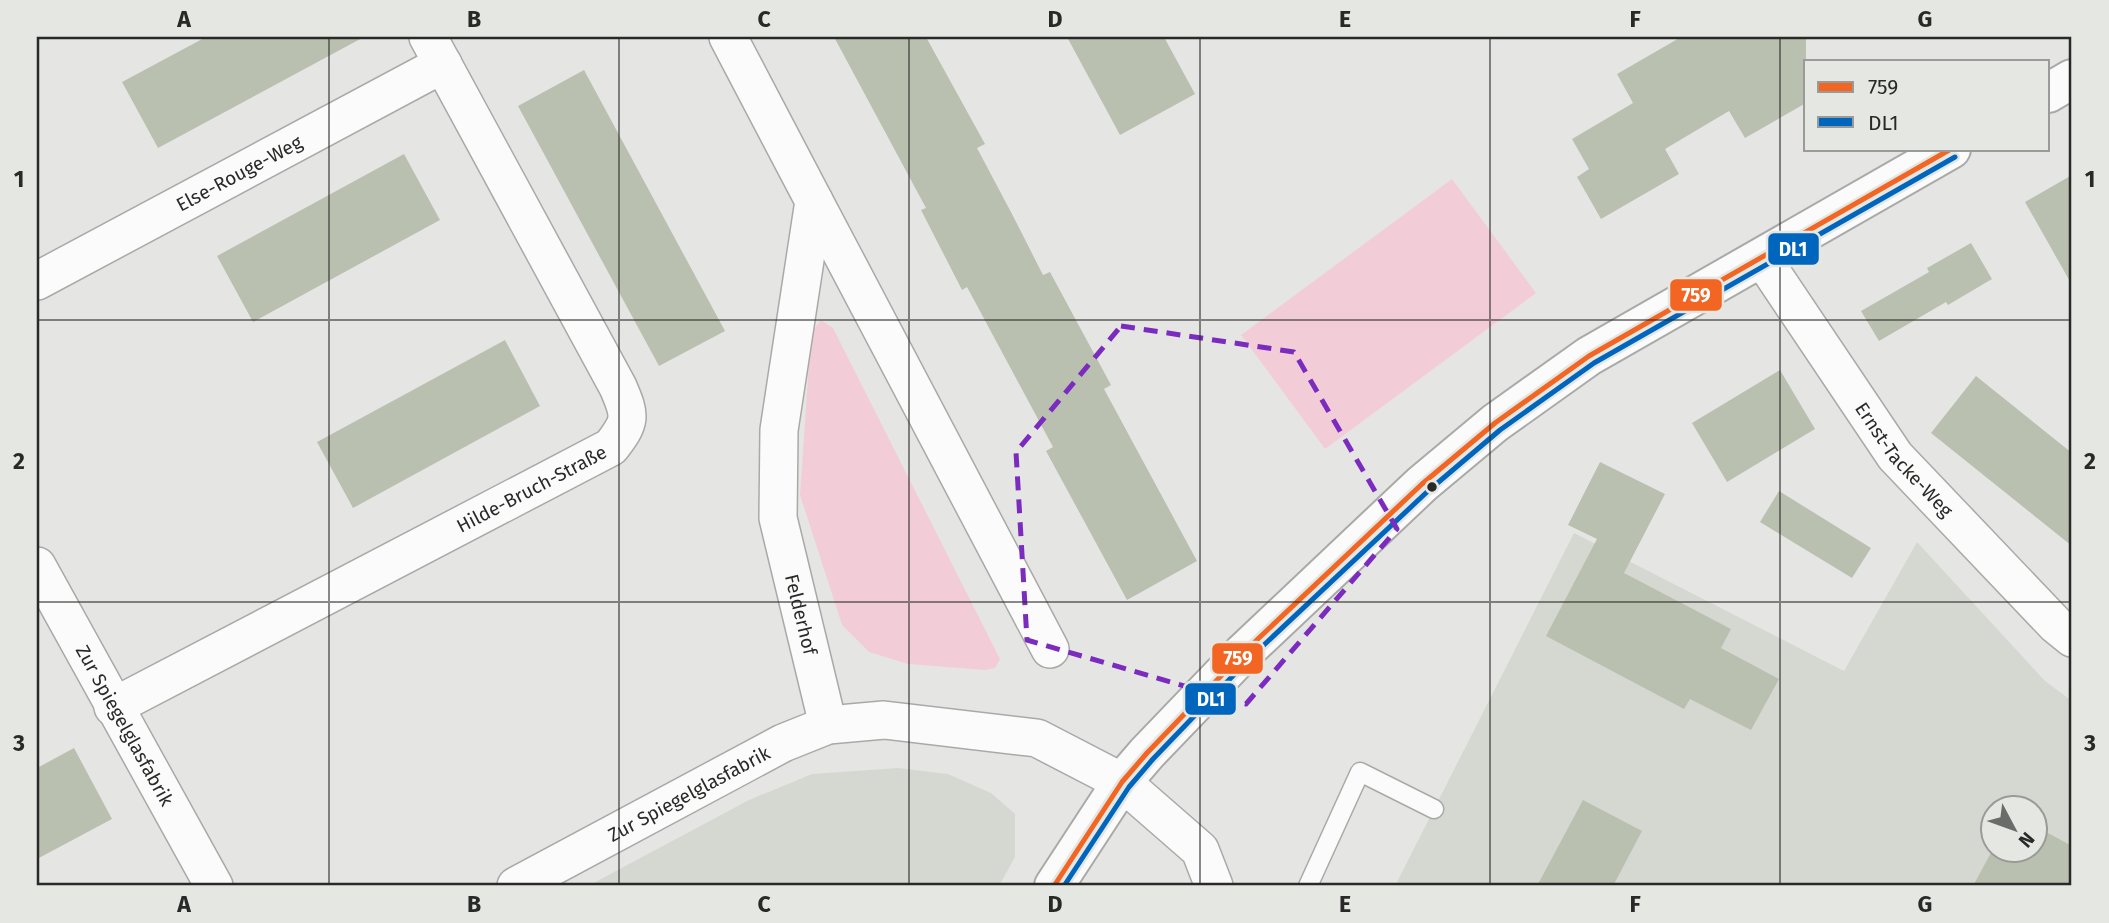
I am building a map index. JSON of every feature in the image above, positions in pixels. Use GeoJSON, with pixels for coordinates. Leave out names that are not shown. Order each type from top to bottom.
{"type":"FeatureCollection","features":[{"type":"Feature","properties":{"kind":"main road"},"geometry":{"type":"LineString","coordinates":[[2050,92],[2072,79]]}},
{"type":"Feature","properties":{"kind":"main road"},"geometry":{"type":"LineString","coordinates":[[1054,886],[1122,782],[1243,653],[1422,484],[1495,423],[1588,356],[1949,150]]}},
{"type":"Feature","properties":{"kind":"street"},"geometry":{"type":"LineString","coordinates":[[728,37],[1050,649]]}},
{"type":"Feature","properties":{"kind":"street","name":"Else-Rouge-Weg"},"geometry":{"type":"LineString","coordinates":[[37,281],[435,50]]}},
{"type":"Feature","properties":{"kind":"street","name":"Hilde-Bruch-Straße"},"geometry":{"type":"LineString","coordinates":[[113,707],[611,446],[626,428],[627,407],[618,387],[435,50]]}},
{"type":"Feature","properties":{"kind":"street","name":"Felderhof"},"geometry":{"type":"LineString","coordinates":[[814,201],[779,430],[778,518],[828,725]]}},
{"type":"Feature","properties":{"kind":"street","name":"Ernst-Tacke-Weg"},"geometry":{"type":"LineString","coordinates":[[1762,258],[1895,456],[2056,625],[2072,638]]}},
{"type":"Feature","properties":{"kind":"street","name":"Zur Spiegelglasfabrik"},"geometry":{"type":"LineString","coordinates":[[37,566],[214,886]]}},
{"type":"Feature","properties":{"kind":"street"},"geometry":{"type":"LineString","coordinates":[[828,725],[884,720],[1037,738],[1122,782],[1200,850],[1214,886]]}},
{"type":"Feature","properties":{"kind":"street","name":"Zur Spiegelglasfabrik"},"geometry":{"type":"LineString","coordinates":[[516,886],[783,743],[828,725]]}},
{"type":"Feature","properties":{"kind":"lane"},"geometry":{"type":"LineString","coordinates":[[1308,886],[1360,772],[1434,809]]}},
{"type":"Feature","properties":{"kind":"highlighted area"},"geometry":{"type":"Polygon","coordinates":[[[1121,326],[1294,352],[1397,529],[1246,704],[1027,640],[1016,452],[1121,326]]]}},
{"type":"Feature","properties":{"kind":"shaded area"},"geometry":{"type":"Polygon","coordinates":[[[1452,179],[1536,293],[1325,449],[1241,335],[1452,179]]]}},
{"type":"Feature","properties":{"kind":"shaded area"},"geometry":{"type":"Polygon","coordinates":[[[821,320],[833,328],[1000,659],[995,668],[985,670],[908,664],[869,652],[842,625],[800,495],[811,333],[821,320]]]}},
{"type":"Feature","properties":{"kind":"shaded area"},"geometry":{"type":"Polygon","coordinates":[[[1574,533],[1844,671],[1917,542],[2045,681],[2072,701],[2072,886],[1395,886],[1574,533]]]}},
{"type":"Feature","properties":{"kind":"shaded area"},"geometry":{"type":"Polygon","coordinates":[[[898,768],[948,774],[991,793],[1015,814],[1015,857],[999,886],[588,886],[749,800],[812,774],[898,768]]]}},
{"type":"Feature","properties":{"kind":"building"},"geometry":{"type":"Polygon","coordinates":[[[206,37],[364,37],[158,148],[122,82],[206,37]]]}},
{"type":"Feature","properties":{"kind":"building"},"geometry":{"type":"Polygon","coordinates":[[[834,37],[926,37],[985,144],[977,148],[1043,275],[1050,272],[1111,385],[1104,389],[1197,561],[1127,600],[1046,451],[1053,447],[967,287],[962,290],[921,210],[926,208],[834,37]]]}},
{"type":"Feature","properties":{"kind":"building"},"geometry":{"type":"Polygon","coordinates":[[[1067,37],[1164,37],[1195,94],[1120,135],[1067,37]]]}},
{"type":"Feature","properties":{"kind":"building"},"geometry":{"type":"Polygon","coordinates":[[[1681,37],[1806,37],[1804,104],[1745,138],[1729,111],[1665,149],[1679,174],[1601,219],[1577,177],[1589,169],[1572,139],[1633,103],[1617,74],[1681,37]]]}},
{"type":"Feature","properties":{"kind":"building"},"geometry":{"type":"Polygon","coordinates":[[[584,70],[725,331],[659,366],[518,106],[584,70]]]}},
{"type":"Feature","properties":{"kind":"building"},"geometry":{"type":"Polygon","coordinates":[[[404,154],[440,220],[253,322],[217,256],[404,154]]]}},
{"type":"Feature","properties":{"kind":"building"},"geometry":{"type":"Polygon","coordinates":[[[2072,175],[2072,285],[2025,202],[2072,175]]]}},
{"type":"Feature","properties":{"kind":"building"},"geometry":{"type":"Polygon","coordinates":[[[1971,243],[1992,279],[1879,341],[1861,311],[1929,272],[1927,268],[1971,243]]]}},
{"type":"Feature","properties":{"kind":"building"},"geometry":{"type":"Polygon","coordinates":[[[505,340],[540,406],[353,508],[317,442],[505,340]]]}},
{"type":"Feature","properties":{"kind":"building"},"geometry":{"type":"Polygon","coordinates":[[[1780,370],[1815,429],[1727,482],[1692,423],[1780,370]]]}},
{"type":"Feature","properties":{"kind":"building"},"geometry":{"type":"Polygon","coordinates":[[[1976,376],[2072,453],[2072,546],[1931,433],[1976,376]]]}},
{"type":"Feature","properties":{"kind":"building"},"geometry":{"type":"Polygon","coordinates":[[[1600,462],[1665,494],[1624,573],[1731,629],[1721,648],[1779,679],[1751,730],[1690,699],[1684,709],[1546,636],[1597,539],[1568,525],[1600,462]]]}},
{"type":"Feature","properties":{"kind":"building"},"geometry":{"type":"Polygon","coordinates":[[[1779,491],[1871,548],[1852,578],[1760,522],[1779,491]]]}},
{"type":"Feature","properties":{"kind":"building"},"geometry":{"type":"Polygon","coordinates":[[[74,748],[112,819],[37,859],[37,768],[74,748]]]}},
{"type":"Feature","properties":{"kind":"building"},"geometry":{"type":"Polygon","coordinates":[[[1583,800],[1642,831],[1613,886],[1537,886],[1583,800]]]}},
{"type":"Feature","properties":{"kind":"building"},"geometry":{"type":"Polygon","coordinates":[[[2050,834],[2072,846],[2072,886],[1973,886],[1985,864],[2050,864],[2050,834]]]}},
{"type":"Feature","properties":{"kind":"transit line","name":"759"},"geometry":{"type":"LineString","coordinates":[[1054,886],[1122,782],[1147,753],[1243,653],[1422,484],[1495,423],[1589,356],[1949,150]]}},
{"type":"Feature","properties":{"kind":"transit line","name":"DL1"},"geometry":{"type":"LineString","coordinates":[[1064,886],[1129,787],[1153,759],[1249,659],[1428,491],[1500,430],[1594,363],[1955,157]]}}]}
